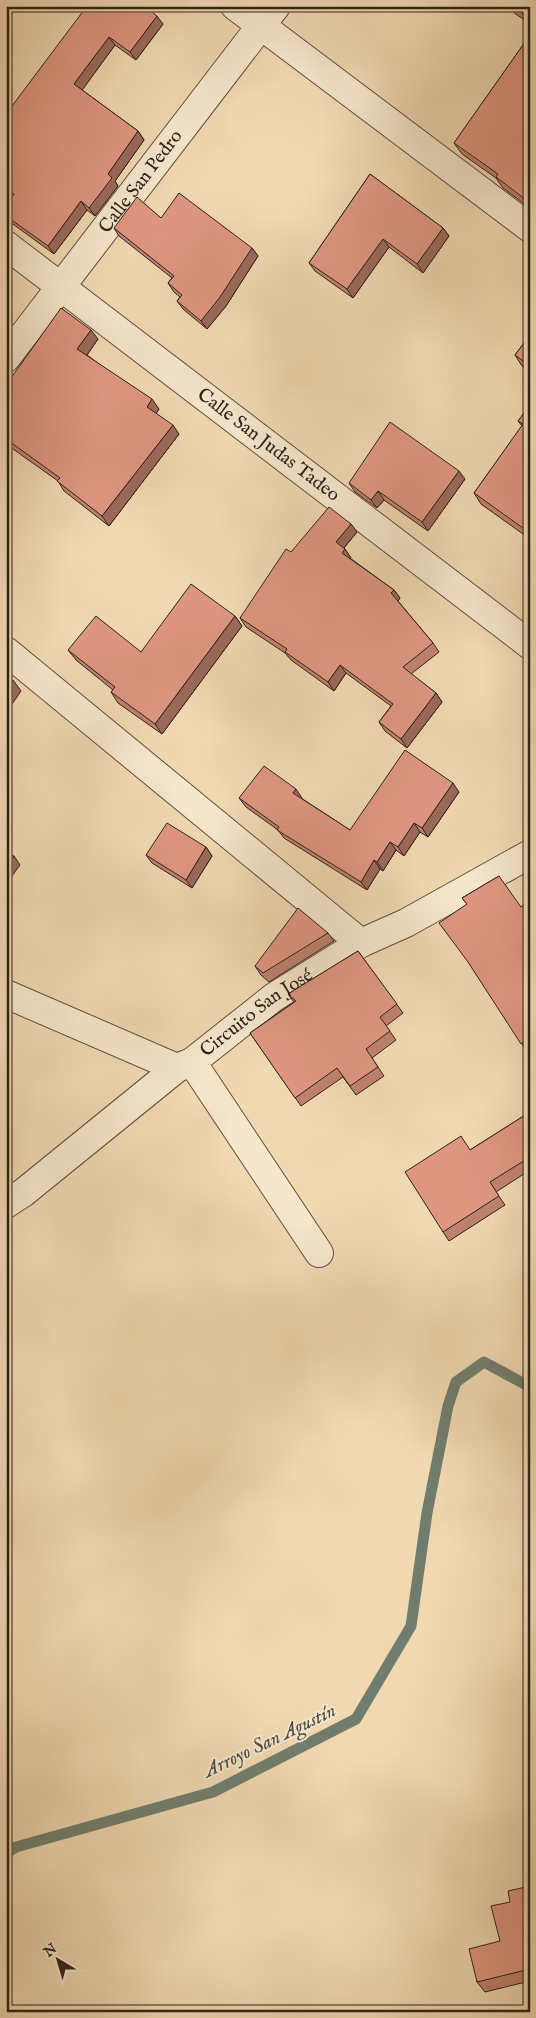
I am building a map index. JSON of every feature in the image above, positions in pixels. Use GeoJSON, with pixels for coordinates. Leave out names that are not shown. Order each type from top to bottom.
{"type":"FeatureCollection","features":[{"type":"Feature","properties":{"kind":"street"},"geometry":{"type":"LineString","coordinates":[[235,6],[268,16],[530,228]]}},
{"type":"Feature","properties":{"kind":"street","name":"Calle San Pedro"},"geometry":{"type":"LineString","coordinates":[[6,358],[268,16]]}},
{"type":"Feature","properties":{"kind":"street","name":"Calle San Judas Tadeo"},"geometry":{"type":"LineString","coordinates":[[6,245],[530,646]]}},
{"type":"Feature","properties":{"kind":"street"},"geometry":{"type":"LineString","coordinates":[[6,651],[361,943]]}},
{"type":"Feature","properties":{"kind":"street","name":"Circuito San José"},"geometry":{"type":"LineString","coordinates":[[6,1204],[23,1193],[184,1065],[274,997],[361,943],[406,923],[530,854]]}},
{"type":"Feature","properties":{"kind":"street"},"geometry":{"type":"LineString","coordinates":[[6,994],[184,1065],[319,1253]]}},
{"type":"Feature","properties":{"kind":"building"},"geometry":{"type":"Polygon","coordinates":[[[87,6],[111,6],[117,10],[120,6],[144,6],[157,16],[130,52],[109,37],[74,84],[138,131],[108,174],[112,178],[89,208],[81,201],[48,246],[6,216],[6,205],[14,194],[6,188],[6,145],[9,140],[6,138],[6,114],[87,6]]]}},
{"type":"Feature","properties":{"kind":"building"},"geometry":{"type":"Polygon","coordinates":[[[512,6],[530,6],[530,19],[512,6]]]}},
{"type":"Feature","properties":{"kind":"building"},"geometry":{"type":"Polygon","coordinates":[[[530,35],[530,203],[496,177],[498,174],[454,143],[530,35]]]}},
{"type":"Feature","properties":{"kind":"building"},"geometry":{"type":"Polygon","coordinates":[[[370,174],[443,228],[417,264],[383,239],[347,289],[309,263],[370,174]]]}},
{"type":"Feature","properties":{"kind":"building"},"geometry":{"type":"Polygon","coordinates":[[[179,193],[252,248],[220,297],[201,321],[177,301],[182,295],[168,283],[174,276],[114,228],[137,197],[161,218],[179,193]]]}},
{"type":"Feature","properties":{"kind":"building"},"geometry":{"type":"Polygon","coordinates":[[[61,308],[91,330],[77,349],[152,399],[147,407],[173,425],[102,516],[57,481],[60,478],[6,439],[6,385],[61,308]]]}},
{"type":"Feature","properties":{"kind":"building"},"geometry":{"type":"Polygon","coordinates":[[[530,335],[530,366],[515,355],[530,335]]]}},
{"type":"Feature","properties":{"kind":"building"},"geometry":{"type":"Polygon","coordinates":[[[530,405],[530,533],[474,493],[523,424],[518,421],[530,405]]]}},
{"type":"Feature","properties":{"kind":"building"},"geometry":{"type":"Polygon","coordinates":[[[390,422],[459,471],[422,522],[378,491],[371,500],[349,483],[390,422]]]}},
{"type":"Feature","properties":{"kind":"building"},"geometry":{"type":"Polygon","coordinates":[[[329,507],[351,524],[336,542],[345,549],[342,553],[394,590],[391,593],[433,643],[403,667],[436,693],[401,739],[379,722],[393,704],[340,665],[328,682],[285,652],[287,649],[240,618],[286,549],[291,552],[329,507]]]}},
{"type":"Feature","properties":{"kind":"building"},"geometry":{"type":"Polygon","coordinates":[[[191,584],[235,616],[155,724],[111,692],[115,687],[68,650],[96,616],[141,652],[191,584]]]}},
{"type":"Feature","properties":{"kind":"building"},"geometry":{"type":"Polygon","coordinates":[[[6,675],[13,680],[6,690],[6,675]]]}},
{"type":"Feature","properties":{"kind":"building"},"geometry":{"type":"Polygon","coordinates":[[[405,750],[453,783],[422,828],[414,823],[398,847],[390,842],[377,862],[374,860],[361,882],[277,830],[279,827],[239,798],[264,766],[296,789],[293,793],[350,830],[405,750]]]}},
{"type":"Feature","properties":{"kind":"building"},"geometry":{"type":"Polygon","coordinates":[[[167,823],[206,847],[186,880],[146,855],[167,823]]]}},
{"type":"Feature","properties":{"kind":"building"},"geometry":{"type":"Polygon","coordinates":[[[6,851],[14,856],[6,867],[6,851]]]}},
{"type":"Feature","properties":{"kind":"building"},"geometry":{"type":"Polygon","coordinates":[[[499,876],[521,907],[530,900],[530,1051],[524,1042],[521,1044],[468,962],[439,923],[467,904],[462,898],[499,876]]]}},
{"type":"Feature","properties":{"kind":"building"},"geometry":{"type":"Polygon","coordinates":[[[298,908],[328,933],[263,973],[255,966],[298,908]]]}},
{"type":"Feature","properties":{"kind":"building"},"geometry":{"type":"Polygon","coordinates":[[[358,951],[397,1004],[380,1017],[390,1031],[366,1049],[378,1067],[350,1086],[337,1068],[295,1098],[250,1033],[296,1001],[288,994],[358,951]]]}},
{"type":"Feature","properties":{"kind":"building"},"geometry":{"type":"Polygon","coordinates":[[[530,1112],[530,1157],[490,1182],[499,1196],[443,1232],[405,1172],[461,1136],[470,1150],[530,1112]]]}},
{"type":"Feature","properties":{"kind":"building"},"geometry":{"type":"Polygon","coordinates":[[[530,1872],[530,1886],[527,1873],[530,1872]]]}},
{"type":"Feature","properties":{"kind":"building"},"geometry":{"type":"Polygon","coordinates":[[[530,1886],[530,1969],[477,1982],[469,1949],[500,1941],[491,1906],[510,1902],[508,1891],[530,1886]]]}},
{"type":"Feature","properties":{"kind":"waterway","name":"Arroyo San Agustín"},"geometry":{"type":"LineString","coordinates":[[6,1853],[16,1847],[213,1792],[356,1719],[411,1626],[427,1513],[448,1406],[456,1382],[484,1362],[530,1387]]}}]}
